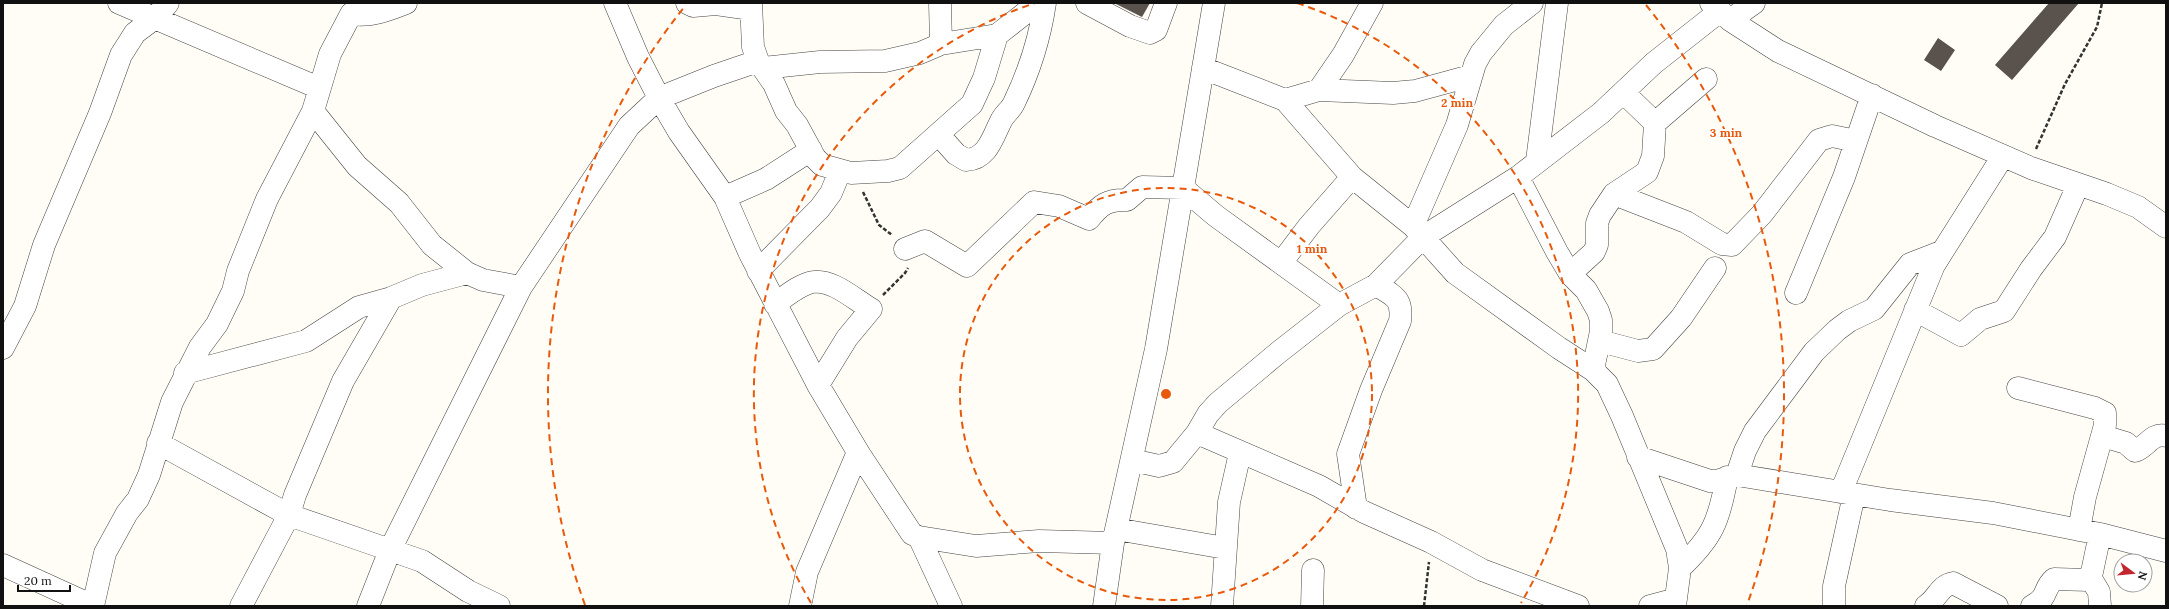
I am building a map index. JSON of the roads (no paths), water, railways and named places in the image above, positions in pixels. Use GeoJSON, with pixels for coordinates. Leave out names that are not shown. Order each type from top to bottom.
{"type":"FeatureCollection","features":[{"type":"Feature","properties":{"kind":"street"},"geometry":{"type":"LineString","coordinates":[[119,3],[162,10],[318,88]]}},
{"type":"Feature","properties":{"kind":"street"},"geometry":{"type":"LineString","coordinates":[[3,565],[93,606],[105,552],[127,513],[138,499],[149,475],[172,402],[185,373],[200,347],[217,324],[233,290],[238,271],[267,198],[313,111],[318,88],[330,54],[354,9],[368,15],[385,12],[406,3]]}},
{"type":"Feature","properties":{"kind":"street"},"geometry":{"type":"LineString","coordinates":[[615,3],[638,57],[659,98],[683,138],[725,197],[774,304],[818,385],[858,452],[912,534],[919,537],[976,546],[1115,536],[1225,548]]}},
{"type":"Feature","properties":{"kind":"street"},"geometry":{"type":"LineString","coordinates":[[687,3],[693,6],[716,4],[751,6],[753,47],[760,65],[774,84],[786,111],[797,125],[822,166],[846,172],[888,171],[900,168],[939,135],[974,101],[984,78],[997,35]]}},
{"type":"Feature","properties":{"kind":"street"},"geometry":{"type":"LineString","coordinates":[[940,3],[941,44]]}},
{"type":"Feature","properties":{"kind":"street"},"geometry":{"type":"LineString","coordinates":[[368,606],[390,550],[521,287],[629,126],[659,98],[714,76],[760,65],[885,61],[920,53],[941,44],[997,35],[1038,3]]}},
{"type":"Feature","properties":{"kind":"street"},"geometry":{"type":"LineString","coordinates":[[939,135],[956,154],[966,160],[975,158],[990,146],[1001,121],[1014,105],[1030,62],[1045,3]]}},
{"type":"Feature","properties":{"kind":"street"},"geometry":{"type":"LineString","coordinates":[[1087,3],[1130,26],[1150,33],[1156,30],[1166,3]]}},
{"type":"Feature","properties":{"kind":"street"},"geometry":{"type":"LineString","coordinates":[[1104,606],[1115,536],[1156,349],[1214,3]]}},
{"type":"Feature","properties":{"kind":"street"},"geometry":{"type":"LineString","coordinates":[[1319,90],[1343,55],[1372,3]]}},
{"type":"Feature","properties":{"kind":"street"},"geometry":{"type":"LineString","coordinates":[[1132,460],[1159,466],[1173,462],[1197,433],[1208,414],[1218,402],[1338,305],[1376,285],[1418,232],[1457,125],[1470,76],[1481,53],[1504,26],[1532,3]]}},
{"type":"Feature","properties":{"kind":"street"},"geometry":{"type":"LineString","coordinates":[[1537,161],[1556,3]]}},
{"type":"Feature","properties":{"kind":"street"},"geometry":{"type":"LineString","coordinates":[[1418,232],[1518,178],[1537,161],[1624,93],[1654,64],[1720,11],[1754,3]]}},
{"type":"Feature","properties":{"kind":"street"},"geometry":{"type":"LineString","coordinates":[[3,348],[25,306],[47,239],[100,113],[121,55],[135,33],[162,10]]}},
{"type":"Feature","properties":{"kind":"street"},"geometry":{"type":"LineString","coordinates":[[1720,11],[1778,51],[2003,156],[2138,208],[2166,227]]}},
{"type":"Feature","properties":{"kind":"street"},"geometry":{"type":"LineString","coordinates":[[1203,68],[1285,100],[1352,177],[1418,232],[1455,273],[1559,348],[1593,370],[1607,384],[1615,399],[1677,549],[1680,568],[1675,603],[1650,606]]}},
{"type":"Feature","properties":{"kind":"street"},"geometry":{"type":"LineString","coordinates":[[1285,100],[1319,90],[1393,93],[1415,91],[1470,76]]}},
{"type":"Feature","properties":{"kind":"street"},"geometry":{"type":"LineString","coordinates":[[1570,274],[1594,252],[1597,245],[1597,223],[1600,215],[1614,194],[1647,172],[1653,156],[1655,122],[1706,79]]}},
{"type":"Feature","properties":{"kind":"street"},"geometry":{"type":"LineString","coordinates":[[1624,93],[1655,122]]}},
{"type":"Feature","properties":{"kind":"street"},"geometry":{"type":"LineString","coordinates":[[1796,293],[1844,177],[1872,95]]}},
{"type":"Feature","properties":{"kind":"street"},"geometry":{"type":"LineString","coordinates":[[313,111],[357,166],[399,203],[432,245],[467,273],[483,280],[521,287]]}},
{"type":"Feature","properties":{"kind":"street"},"geometry":{"type":"LineString","coordinates":[[1614,194],[1686,222],[1722,244],[1732,245],[1762,214],[1819,140],[1832,136],[1856,141]]}},
{"type":"Feature","properties":{"kind":"street"},"geometry":{"type":"LineString","coordinates":[[725,197],[766,179],[811,150]]}},
{"type":"Feature","properties":{"kind":"street"},"geometry":{"type":"LineString","coordinates":[[1834,606],[1834,586],[1848,493],[1915,310],[1941,252],[2003,156]]}},
{"type":"Feature","properties":{"kind":"street"},"geometry":{"type":"LineString","coordinates":[[758,271],[820,208],[846,172]]}},
{"type":"Feature","properties":{"kind":"street"},"geometry":{"type":"LineString","coordinates":[[1281,263],[1352,177]]}},
{"type":"Feature","properties":{"kind":"street"},"geometry":{"type":"LineString","coordinates":[[1518,178],[1570,274],[1586,290],[1598,311],[1601,320],[1600,341],[1593,370]]}},
{"type":"Feature","properties":{"kind":"street"},"geometry":{"type":"LineString","coordinates":[[1915,310],[1961,335],[1980,319],[2004,311],[2031,269],[2055,237],[2078,185]]}},
{"type":"Feature","properties":{"kind":"street"},"geometry":{"type":"LineString","coordinates":[[905,249],[925,241],[968,266],[1034,202],[1059,206],[1089,219],[1099,206],[1115,199],[1127,200],[1142,187],[1183,188],[1216,216],[1338,305]]}},
{"type":"Feature","properties":{"kind":"street"},"geometry":{"type":"LineString","coordinates":[[1680,568],[1706,541],[1714,527],[1721,512],[1732,476],[1755,431],[1814,352],[1837,330],[1849,321],[1874,309],[1910,264],[1941,252]]}},
{"type":"Feature","properties":{"kind":"street"},"geometry":{"type":"LineString","coordinates":[[1600,341],[1638,351],[1653,349],[1681,318],[1715,268]]}},
{"type":"Feature","properties":{"kind":"street"},"geometry":{"type":"LineString","coordinates":[[185,373],[306,341],[359,307],[391,298],[422,285],[467,273]]}},
{"type":"Feature","properties":{"kind":"street"},"geometry":{"type":"LineString","coordinates":[[774,304],[812,282],[820,282],[831,285],[871,309],[847,338],[818,385]]}},
{"type":"Feature","properties":{"kind":"street"},"geometry":{"type":"LineString","coordinates":[[1356,508],[1348,454],[1371,390],[1397,327],[1401,311],[1401,304],[1394,295],[1376,285]]}},
{"type":"Feature","properties":{"kind":"street"},"geometry":{"type":"LineString","coordinates":[[241,606],[289,515],[295,495],[343,382],[391,298]]}},
{"type":"Feature","properties":{"kind":"street"},"geometry":{"type":"LineString","coordinates":[[2018,388],[2102,410],[2105,413],[2106,420],[2103,436],[2085,497],[2078,530]]}},
{"type":"Feature","properties":{"kind":"street"},"geometry":{"type":"LineString","coordinates":[[1197,433],[1240,453],[1319,486],[1356,508],[1431,542],[1482,570],[1578,606]]}},
{"type":"Feature","properties":{"kind":"street"},"geometry":{"type":"LineString","coordinates":[[2103,436],[2126,443],[2135,451],[2151,439],[2158,436],[2166,436]]}},
{"type":"Feature","properties":{"kind":"street"},"geometry":{"type":"LineString","coordinates":[[158,443],[289,515],[422,561],[468,590],[499,606]]}},
{"type":"Feature","properties":{"kind":"street"},"geometry":{"type":"LineString","coordinates":[[800,606],[807,572],[858,452]]}},
{"type":"Feature","properties":{"kind":"street"},"geometry":{"type":"LineString","coordinates":[[1222,606],[1229,502],[1240,453]]}},
{"type":"Feature","properties":{"kind":"street"},"geometry":{"type":"LineString","coordinates":[[1638,457],[1705,480],[1715,481],[1732,476],[1993,513],[2100,534],[2166,551]]}},
{"type":"Feature","properties":{"kind":"street"},"geometry":{"type":"LineString","coordinates":[[2032,606],[2044,599],[2047,588],[2054,579],[2081,581],[2088,580],[2100,534]]}},
{"type":"Feature","properties":{"kind":"street"},"geometry":{"type":"LineString","coordinates":[[919,537],[951,606]]}},
{"type":"Feature","properties":{"kind":"street"},"geometry":{"type":"LineString","coordinates":[[1312,570],[1312,606]]}},
{"type":"Feature","properties":{"kind":"street"},"geometry":{"type":"LineString","coordinates":[[2090,577],[2099,592],[2100,606]]}},
{"type":"Feature","properties":{"kind":"street"},"geometry":{"type":"LineString","coordinates":[[1926,606],[1933,601],[1946,585],[1953,583],[1997,606]]}}]}
